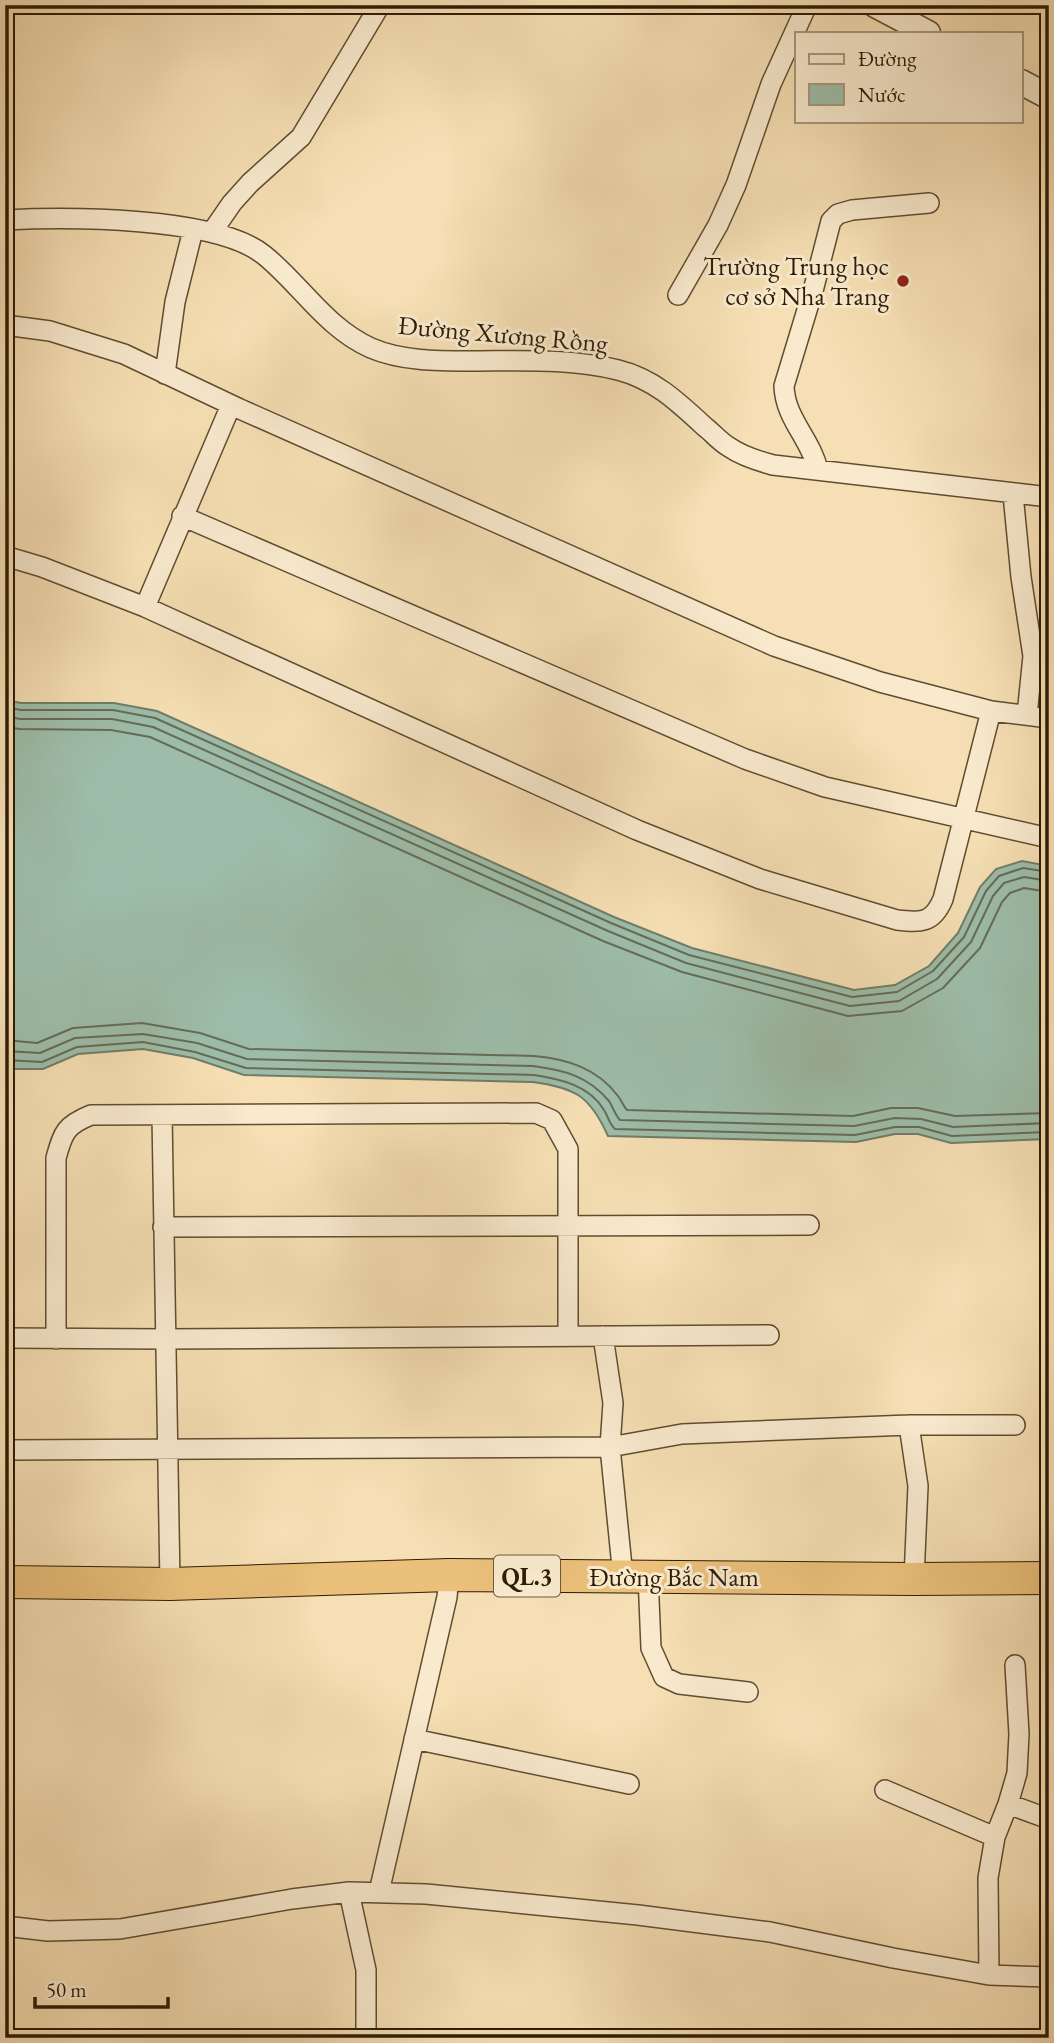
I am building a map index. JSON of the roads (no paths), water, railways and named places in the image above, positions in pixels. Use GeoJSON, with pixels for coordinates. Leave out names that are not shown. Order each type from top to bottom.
{"type":"FeatureCollection","features":[{"type":"Feature","properties":{"kind":"highway","name":"Đường Bắc Nam"},"geometry":{"type":"LineString","coordinates":[[5,1582],[170,1584],[449,1575],[1049,1578]]}},
{"type":"Feature","properties":{"kind":"street"},"geometry":{"type":"LineString","coordinates":[[165,374],[175,303],[203,231],[301,136],[380,5]]}},
{"type":"Feature","properties":{"kind":"street"},"geometry":{"type":"LineString","coordinates":[[678,295],[718,225],[736,185],[771,84],[807,5]]}},
{"type":"Feature","properties":{"kind":"street"},"geometry":{"type":"LineString","coordinates":[[875,5],[926,32]]}},
{"type":"Feature","properties":{"kind":"street"},"geometry":{"type":"LineString","coordinates":[[1023,83],[1049,97]]}},
{"type":"Feature","properties":{"kind":"street"},"geometry":{"type":"LineString","coordinates":[[818,470],[815,456],[790,417],[784,386],[814,287],[827,230],[838,214],[852,209],[929,203]]}},
{"type":"Feature","properties":{"kind":"street","name":"Đường Xương Rồng"},"geometry":{"type":"LineString","coordinates":[[5,220],[61,217],[125,220],[203,231],[233,239],[262,253],[321,313],[344,332],[372,348],[412,358],[548,361],[617,369],[645,378],[664,390],[727,447],[749,458],[773,465],[1049,497]]}},
{"type":"Feature","properties":{"kind":"street"},"geometry":{"type":"LineString","coordinates":[[5,325],[50,331],[124,354],[231,405],[744,634],[807,658],[880,682],[991,711],[1049,718]]}},
{"type":"Feature","properties":{"kind":"street"},"geometry":{"type":"LineString","coordinates":[[145,607],[231,405]]}},
{"type":"Feature","properties":{"kind":"street"},"geometry":{"type":"LineString","coordinates":[[1013,494],[1021,578],[1034,656],[1027,715]]}},
{"type":"Feature","properties":{"kind":"street"},"geometry":{"type":"LineString","coordinates":[[182,516],[745,759],[825,787],[1049,838]]}},
{"type":"Feature","properties":{"kind":"street"},"geometry":{"type":"LineString","coordinates":[[5,556],[42,567],[145,607],[637,830],[760,879],[897,920],[920,923],[937,912],[943,899],[991,711]]}},
{"type":"Feature","properties":{"kind":"street"},"geometry":{"type":"LineString","coordinates":[[56,1339],[56,1158],[62,1136],[72,1123],[91,1115],[536,1113],[552,1120],[568,1149],[568,1335]]}},
{"type":"Feature","properties":{"kind":"street"},"geometry":{"type":"LineString","coordinates":[[162,1115],[170,1584]]}},
{"type":"Feature","properties":{"kind":"street"},"geometry":{"type":"LineString","coordinates":[[163,1227],[809,1225]]}},
{"type":"Feature","properties":{"kind":"street"},"geometry":{"type":"LineString","coordinates":[[5,1338],[769,1335]]}},
{"type":"Feature","properties":{"kind":"street"},"geometry":{"type":"LineString","coordinates":[[603,1336],[613,1403],[610,1447],[652,1648],[664,1677],[679,1684],[748,1692]]}},
{"type":"Feature","properties":{"kind":"street"},"geometry":{"type":"LineString","coordinates":[[909,1425],[918,1486],[914,1579]]}},
{"type":"Feature","properties":{"kind":"street"},"geometry":{"type":"LineString","coordinates":[[5,1450],[610,1447],[682,1434],[909,1425],[1015,1425]]}},
{"type":"Feature","properties":{"kind":"street"},"geometry":{"type":"LineString","coordinates":[[379,1892],[447,1597],[449,1575]]}},
{"type":"Feature","properties":{"kind":"street"},"geometry":{"type":"LineString","coordinates":[[989,1975],[988,1878],[995,1837],[1017,1773],[1015,1665]]}},
{"type":"Feature","properties":{"kind":"street"},"geometry":{"type":"LineString","coordinates":[[414,1739],[629,1784]]}},
{"type":"Feature","properties":{"kind":"street"},"geometry":{"type":"LineString","coordinates":[[886,1790],[995,1837]]}},
{"type":"Feature","properties":{"kind":"street"},"geometry":{"type":"LineString","coordinates":[[1008,1804],[1049,1819]]}},
{"type":"Feature","properties":{"kind":"street"},"geometry":{"type":"LineString","coordinates":[[349,1892],[366,1970],[366,2038]]}},
{"type":"Feature","properties":{"kind":"street"},"geometry":{"type":"LineString","coordinates":[[5,1926],[48,1931],[120,1929],[292,1899],[349,1892],[379,1892],[523,1903],[770,1932],[989,1975],[1049,1977]]}},
{"type":"Feature","properties":{"kind":"water"},"geometry":{"type":"Polygon","coordinates":[[[5,700],[21,703],[114,703],[157,711],[614,917],[692,948],[854,990],[895,985],[929,966],[958,933],[980,887],[996,869],[1022,861],[1049,866],[1049,1139],[951,1143],[918,1134],[895,1134],[856,1142],[608,1136],[595,1112],[580,1096],[560,1087],[533,1082],[244,1075],[193,1058],[143,1049],[78,1054],[43,1069],[15,1069],[5,1066],[5,700]]]}},
{"type":"Feature","properties":{"kind":"place","name":"Trường Trung học cơ sở Nha Trang"},"geometry":{"type":"Point","coordinates":[903,281]}}]}
